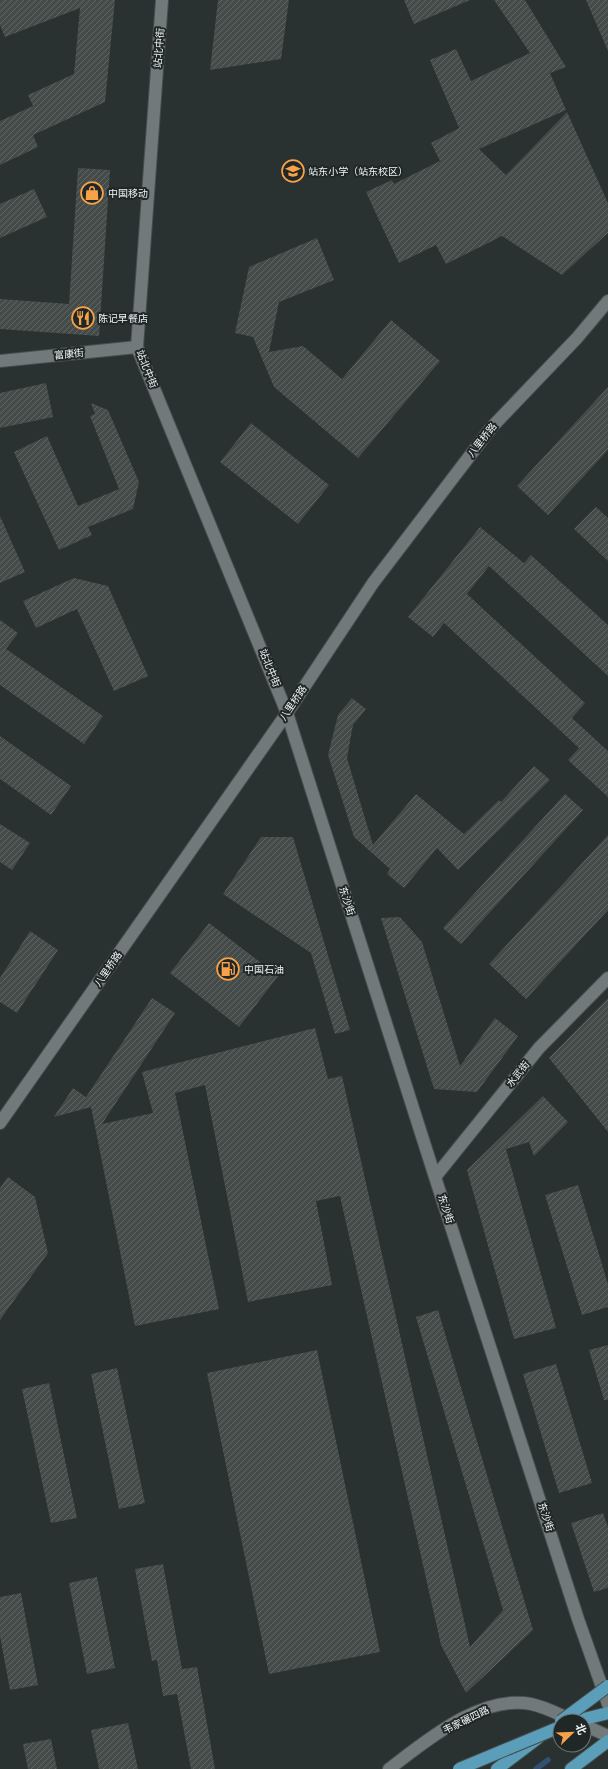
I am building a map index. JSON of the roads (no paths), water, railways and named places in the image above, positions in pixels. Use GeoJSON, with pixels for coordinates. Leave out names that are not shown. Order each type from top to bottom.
{"type":"FeatureCollection","features":[{"type":"Feature","properties":{"kind":"highway"},"geometry":{"type":"LineString","coordinates":[[572,1713],[608,1686]]}},
{"type":"Feature","properties":{"kind":"highway"},"geometry":{"type":"LineString","coordinates":[[592,1716],[608,1712]]}},
{"type":"Feature","properties":{"kind":"highway"},"geometry":{"type":"LineString","coordinates":[[497,1769],[552,1728]]}},
{"type":"Feature","properties":{"kind":"highway"},"geometry":{"type":"LineString","coordinates":[[459,1769],[552,1730]]}},
{"type":"Feature","properties":{"kind":"highway"},"geometry":{"type":"LineString","coordinates":[[571,1769],[608,1741]]}},
{"type":"Feature","properties":{"kind":"street","name":"站北中街"},"geometry":{"type":"LineString","coordinates":[[162,0],[137,347],[287,713]]}},
{"type":"Feature","properties":{"kind":"street","name":"八里桥路"},"geometry":{"type":"LineString","coordinates":[[0,1123],[287,713],[373,583],[491,428],[577,338],[608,301]]}},
{"type":"Feature","properties":{"kind":"street","name":"富康街"},"geometry":{"type":"LineString","coordinates":[[0,361],[137,347]]}},
{"type":"Feature","properties":{"kind":"street","name":"东沙街"},"geometry":{"type":"LineString","coordinates":[[287,713],[578,1619],[608,1704]]}},
{"type":"Feature","properties":{"kind":"street","name":"水武街"},"geometry":{"type":"LineString","coordinates":[[435,1177],[539,1048],[608,978]]}},
{"type":"Feature","properties":{"kind":"street","name":"韦家碾四路"},"geometry":{"type":"LineString","coordinates":[[389,1769],[428,1740],[455,1723],[489,1707],[509,1703],[531,1704],[554,1713]]}},
{"type":"Feature","properties":{"kind":"street"},"geometry":{"type":"LineString","coordinates":[[592,1729],[608,1736]]}},
{"type":"Feature","properties":{"kind":"waterway"},"geometry":{"type":"LineString","coordinates":[[536,1769],[548,1760]]}},
{"type":"Feature","properties":{"kind":"place","name":"站东小学（站东校区）"},"geometry":{"type":"Point","coordinates":[293,171]}},
{"type":"Feature","properties":{"kind":"place","name":"中国移动"},"geometry":{"type":"Point","coordinates":[92,193]}},
{"type":"Feature","properties":{"kind":"place","name":"陈记早餐店"},"geometry":{"type":"Point","coordinates":[83,318]}},
{"type":"Feature","properties":{"kind":"place","name":"中国石油"},"geometry":{"type":"Point","coordinates":[228,969]}}]}
